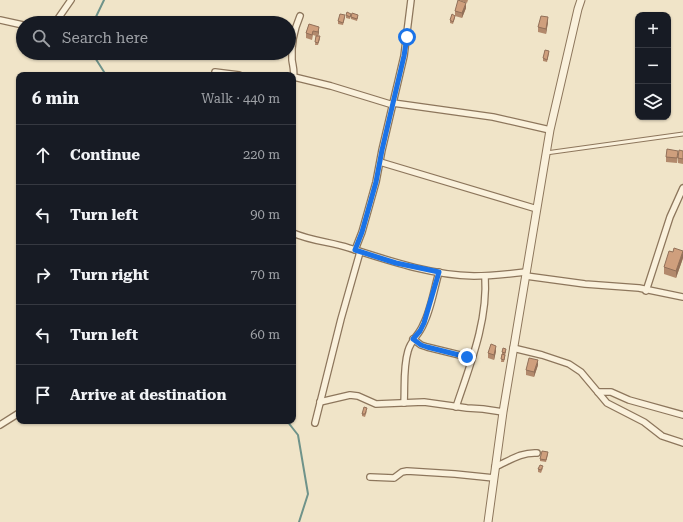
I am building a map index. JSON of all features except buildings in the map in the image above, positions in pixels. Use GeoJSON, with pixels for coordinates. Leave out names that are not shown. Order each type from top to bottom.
{"type":"FeatureCollection","features":[{"type":"Feature","properties":{"kind":"street"},"geometry":{"type":"LineString","coordinates":[[60,16],[71,0]]}},
{"type":"Feature","properties":{"kind":"street"},"geometry":{"type":"LineString","coordinates":[[315,423],[357,251],[376,182],[404,56],[411,0]]}},
{"type":"Feature","properties":{"kind":"street"},"geometry":{"type":"LineString","coordinates":[[488,522],[513,348],[550,130],[581,0]]}},
{"type":"Feature","properties":{"kind":"street"},"geometry":{"type":"LineString","coordinates":[[296,27],[300,16]]}},
{"type":"Feature","properties":{"kind":"street"},"geometry":{"type":"LineString","coordinates":[[0,20],[16,23]]}},
{"type":"Feature","properties":{"kind":"street"},"geometry":{"type":"LineString","coordinates":[[292,60],[294,72]]}},
{"type":"Feature","properties":{"kind":"street"},"geometry":{"type":"LineString","coordinates":[[296,79],[393,104],[493,117],[550,130]]}},
{"type":"Feature","properties":{"kind":"street"},"geometry":{"type":"LineString","coordinates":[[380,162],[537,209]]}},
{"type":"Feature","properties":{"kind":"street"},"geometry":{"type":"LineString","coordinates":[[646,290],[670,217],[683,188]]}},
{"type":"Feature","properties":{"kind":"street"},"geometry":{"type":"LineString","coordinates":[[296,234],[396,263],[439,272],[485,276],[526,274],[585,284],[639,288],[683,297]]}},
{"type":"Feature","properties":{"kind":"street"},"geometry":{"type":"LineString","coordinates":[[404,403],[404,372],[406,359],[411,341],[420,331],[424,323],[439,272]]}},
{"type":"Feature","properties":{"kind":"street"},"geometry":{"type":"LineString","coordinates":[[456,407],[472,358],[484,310],[486,291],[485,276]]}},
{"type":"Feature","properties":{"kind":"street"},"geometry":{"type":"LineString","coordinates":[[413,339],[421,345],[427,347],[472,358]]}},
{"type":"Feature","properties":{"kind":"street"},"geometry":{"type":"LineString","coordinates":[[513,348],[542,355],[569,364],[581,372],[594,385],[607,402],[644,422],[662,436],[683,443]]}},
{"type":"Feature","properties":{"kind":"street"},"geometry":{"type":"LineString","coordinates":[[598,392],[611,392],[629,400],[683,415]]}},
{"type":"Feature","properties":{"kind":"street"},"geometry":{"type":"LineString","coordinates":[[320,402],[350,395],[358,396],[376,404],[424,402],[456,407],[483,408],[503,412]]}},
{"type":"Feature","properties":{"kind":"street"},"geometry":{"type":"LineString","coordinates":[[0,425],[16,415]]}},
{"type":"Feature","properties":{"kind":"street"},"geometry":{"type":"LineString","coordinates":[[495,467],[521,455],[530,452],[537,453]]}},
{"type":"Feature","properties":{"kind":"street"},"geometry":{"type":"LineString","coordinates":[[370,477],[394,478],[402,472],[407,471],[494,478]]}},
{"type":"Feature","properties":{"kind":"lane"},"geometry":{"type":"LineString","coordinates":[[546,153],[683,134]]}},
{"type":"Feature","properties":{"kind":"waterway"},"geometry":{"type":"LineString","coordinates":[[96,16],[104,0]]}},
{"type":"Feature","properties":{"kind":"waterway"},"geometry":{"type":"LineString","coordinates":[[96,60],[104,72]]}},
{"type":"Feature","properties":{"kind":"waterway"},"geometry":{"type":"LineString","coordinates":[[289,424],[298,435],[308,494],[299,522]]}},
{"type":"Feature","properties":{"kind":"route"},"geometry":{"type":"LineString","coordinates":[[407,37],[382,150],[379,171],[362,232],[355,250],[422,270],[439,272],[424,323],[420,331],[413,339],[421,345],[467,357]]}}]}
